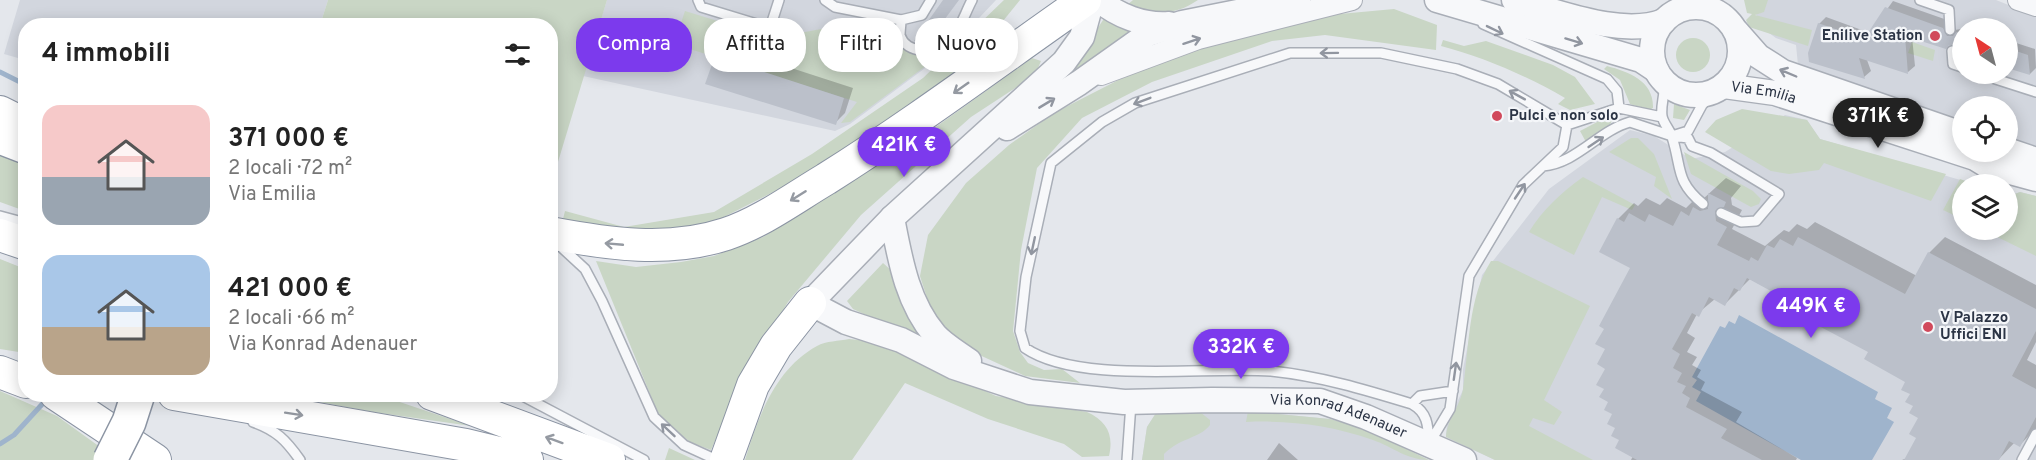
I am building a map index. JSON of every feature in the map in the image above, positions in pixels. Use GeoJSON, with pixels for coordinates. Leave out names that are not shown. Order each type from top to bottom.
{"type":"FeatureCollection","features":[{"type":"Feature","properties":{"kind":"highway"},"geometry":{"type":"LineString","coordinates":[[558,234],[641,246],[699,240],[726,234],[751,223],[858,159],[1085,0]]}},
{"type":"Feature","properties":{"kind":"highway"},"geometry":{"type":"LineString","coordinates":[[0,112],[18,121]]}},
{"type":"Feature","properties":{"kind":"highway"},"geometry":{"type":"LineString","coordinates":[[0,137],[18,144]]}},
{"type":"Feature","properties":{"kind":"highway"},"geometry":{"type":"LineString","coordinates":[[0,235],[18,241]]}},
{"type":"Feature","properties":{"kind":"highway"},"geometry":{"type":"LineString","coordinates":[[724,458],[753,386],[776,346],[810,303]]}},
{"type":"Feature","properties":{"kind":"highway"},"geometry":{"type":"LineString","coordinates":[[0,370],[18,371]]}},
{"type":"Feature","properties":{"kind":"highway"},"geometry":{"type":"LineString","coordinates":[[0,370],[18,378]]}},
{"type":"Feature","properties":{"kind":"highway"},"geometry":{"type":"LineString","coordinates":[[68,402],[155,460]]}},
{"type":"Feature","properties":{"kind":"highway"},"geometry":{"type":"LineString","coordinates":[[110,460],[129,422],[135,402]]}},
{"type":"Feature","properties":{"kind":"highway"},"geometry":{"type":"LineString","coordinates":[[220,402],[433,439],[527,460]]}},
{"type":"Feature","properties":{"kind":"highway"},"geometry":{"type":"LineString","coordinates":[[453,402],[609,460]]}},
{"type":"Feature","properties":{"kind":"street"},"geometry":{"type":"LineString","coordinates":[[810,303],[892,218],[1064,62],[1082,37],[1092,0]]}},
{"type":"Feature","properties":{"kind":"street"},"geometry":{"type":"LineString","coordinates":[[1099,0],[1127,17],[1173,24],[1298,0]]}},
{"type":"Feature","properties":{"kind":"street"},"geometry":{"type":"LineString","coordinates":[[945,169],[1078,83],[1148,34],[1173,24],[1215,0]]}},
{"type":"Feature","properties":{"kind":"street"},"geometry":{"type":"LineString","coordinates":[[1078,83],[1198,39],[1352,0]]}},
{"type":"Feature","properties":{"kind":"street"},"geometry":{"type":"LineString","coordinates":[[1514,0],[1619,26],[1648,26],[1674,11],[1690,7],[1704,8],[1725,17],[1734,28]]}},
{"type":"Feature","properties":{"kind":"street"},"geometry":{"type":"LineString","coordinates":[[1441,1],[1641,60],[1677,91],[1688,94],[1718,89],[1737,68],[1740,57],[1734,28],[1724,0]]}},
{"type":"Feature","properties":{"kind":"street"},"geometry":{"type":"LineString","coordinates":[[2018,0],[2036,6]]}},
{"type":"Feature","properties":{"kind":"street"},"geometry":{"type":"LineString","coordinates":[[1659,74],[1652,44],[1656,32],[1674,11]]}},
{"type":"Feature","properties":{"kind":"street","name":"Via Emilia"},"geometry":{"type":"LineString","coordinates":[[1734,28],[1758,56],[1783,72],[1952,131]]}},
{"type":"Feature","properties":{"kind":"street","name":"Via Emilia"},"geometry":{"type":"LineString","coordinates":[[1718,89],[1775,93],[1952,151]]}},
{"type":"Feature","properties":{"kind":"street"},"geometry":{"type":"LineString","coordinates":[[2018,154],[2036,160]]}},
{"type":"Feature","properties":{"kind":"street","name":"Via Emilia"},"geometry":{"type":"LineString","coordinates":[[1982,162],[1988,166],[2036,179]]}},
{"type":"Feature","properties":{"kind":"street","name":"Via Emilia"},"geometry":{"type":"LineString","coordinates":[[1997,162],[2036,174]]}},
{"type":"Feature","properties":{"kind":"street","name":"Via Konrad Adenauer"},"geometry":{"type":"LineString","coordinates":[[892,218],[901,266],[922,316],[936,336],[993,378]]}},
{"type":"Feature","properties":{"kind":"street","name":"Via Konrad Adenauer"},"geometry":{"type":"LineString","coordinates":[[810,303],[846,322],[901,340],[954,367],[1030,392],[1131,402],[1320,401],[1366,417],[1464,460]]}},
{"type":"Feature","properties":{"kind":"lane"},"geometry":{"type":"LineString","coordinates":[[698,0],[701,7],[770,28],[779,0]]}},
{"type":"Feature","properties":{"kind":"lane"},"geometry":{"type":"LineString","coordinates":[[825,0],[835,7],[891,18]]}},
{"type":"Feature","properties":{"kind":"lane"},"geometry":{"type":"LineString","coordinates":[[903,20],[922,15],[931,0]]}},
{"type":"Feature","properties":{"kind":"lane"},"geometry":{"type":"LineString","coordinates":[[903,39],[922,51],[933,50],[948,43],[972,0]]}},
{"type":"Feature","properties":{"kind":"lane"},"geometry":{"type":"LineString","coordinates":[[1920,0],[1949,10],[1950,30]]}},
{"type":"Feature","properties":{"kind":"lane"},"geometry":{"type":"LineString","coordinates":[[1441,1],[1507,36],[1607,79],[1617,91],[1619,108]]}},
{"type":"Feature","properties":{"kind":"lane"},"geometry":{"type":"LineString","coordinates":[[1429,444],[1428,425],[1423,410],[1412,404],[1331,380],[1270,371],[1189,373],[1096,368],[1041,359],[1025,348],[1020,331],[1026,278],[1051,163],[1102,122],[1135,103],[1290,53],[1381,53],[1457,69],[1498,84],[1567,125],[1619,108],[1662,117]]}},
{"type":"Feature","properties":{"kind":"lane"},"geometry":{"type":"LineString","coordinates":[[1659,74],[1664,90],[1662,117],[1672,136],[1681,176],[1689,192],[1703,204]]}},
{"type":"Feature","properties":{"kind":"lane"},"geometry":{"type":"LineString","coordinates":[[2011,84],[2036,92]]}},
{"type":"Feature","properties":{"kind":"lane"},"geometry":{"type":"LineString","coordinates":[[1672,136],[1688,131],[1702,105],[1718,89]]}},
{"type":"Feature","properties":{"kind":"lane"},"geometry":{"type":"LineString","coordinates":[[1543,166],[1553,165],[1584,150],[1617,127],[1630,122],[1672,136],[1688,138],[1692,146],[1711,153],[1779,194],[1756,221],[1741,222],[1721,213]]}},
{"type":"Feature","properties":{"kind":"lane"},"geometry":{"type":"LineString","coordinates":[[1429,444],[1450,409],[1469,276],[1523,186],[1563,147],[1567,125]]}},
{"type":"Feature","properties":{"kind":"lane"},"geometry":{"type":"LineString","coordinates":[[0,216],[18,221]]}},
{"type":"Feature","properties":{"kind":"lane"},"geometry":{"type":"LineString","coordinates":[[558,245],[585,269],[602,301],[654,417],[684,445],[724,458]]}},
{"type":"Feature","properties":{"kind":"lane"},"geometry":{"type":"LineString","coordinates":[[1412,404],[1420,396],[1452,391]]}},
{"type":"Feature","properties":{"kind":"lane"},"geometry":{"type":"LineString","coordinates":[[190,402],[231,415]]}},
{"type":"Feature","properties":{"kind":"lane"},"geometry":{"type":"LineString","coordinates":[[534,402],[644,460]]}},
{"type":"Feature","properties":{"kind":"lane"},"geometry":{"type":"LineString","coordinates":[[1126,460],[1131,402]]}},
{"type":"Feature","properties":{"kind":"lane"},"geometry":{"type":"LineString","coordinates":[[242,419],[273,429],[291,445],[300,460]]}},
{"type":"Feature","properties":{"kind":"lane"},"geometry":{"type":"LineString","coordinates":[[2022,460],[2036,434]]}},
{"type":"Feature","properties":{"kind":"shaded area"},"geometry":{"type":"Polygon","coordinates":[[[20,0],[328,0],[322,18],[18,18],[18,58],[4,54],[20,0]]]}},
{"type":"Feature","properties":{"kind":"shaded area"},"geometry":{"type":"Polygon","coordinates":[[[607,0],[996,0],[979,18],[915,18],[915,72],[920,72],[850,124],[835,131],[583,76],[584,72],[692,72],[692,18],[601,18],[607,0]]]}},
{"type":"Feature","properties":{"kind":"shaded area"},"geometry":{"type":"Polygon","coordinates":[[[1747,0],[1996,0],[2036,16],[2036,151],[2018,145],[2018,96],[1952,96],[1952,123],[1798,65],[1796,45],[1776,38],[1762,28],[1752,5],[1747,0]]]}},
{"type":"Feature","properties":{"kind":"shaded area"},"geometry":{"type":"Polygon","coordinates":[[[1785,115],[1807,120],[1820,139],[1952,178],[1952,240],[2018,240],[2018,193],[2036,196],[2036,460],[1495,460],[1446,437],[1447,423],[1463,390],[1463,369],[1482,275],[1549,189],[1630,130],[1654,136],[1691,159],[1725,152],[1785,115]]]}},
{"type":"Feature","properties":{"kind":"shaded area"},"geometry":{"type":"Polygon","coordinates":[[[1248,411],[1330,419],[1429,460],[1142,460],[1147,427],[1156,413],[1248,411]]]}},
{"type":"Feature","properties":{"kind":"green space"},"geometry":{"type":"Polygon","coordinates":[[[328,0],[607,0],[602,18],[576,18],[576,72],[585,72],[558,162],[558,18],[322,18],[328,0]]]}},
{"type":"Feature","properties":{"kind":"green space"},"geometry":{"type":"Polygon","coordinates":[[[1004,0],[1020,0],[1005,18],[985,18],[1004,0]]]}},
{"type":"Feature","properties":{"kind":"green space"},"geometry":{"type":"Polygon","coordinates":[[[1133,0],[1198,0],[1180,9],[1154,12],[1126,6],[1133,0]]]}},
{"type":"Feature","properties":{"kind":"green space"},"geometry":{"type":"Polygon","coordinates":[[[1744,0],[1768,0],[1764,12],[1755,15],[1812,30],[1808,46],[1749,27],[1746,20],[1752,14],[1747,13],[1744,0]]]}},
{"type":"Feature","properties":{"kind":"green space"},"geometry":{"type":"Polygon","coordinates":[[[1394,9],[1437,25],[1436,50],[1325,35],[1272,41],[1152,82],[1082,118],[1037,168],[1021,250],[1013,331],[1020,352],[1028,363],[1044,370],[1062,369],[1080,383],[1025,376],[960,346],[933,317],[920,276],[928,235],[966,183],[1009,145],[1054,113],[1132,73],[1221,37],[1318,16],[1394,9]]]}},
{"type":"Feature","properties":{"kind":"green space"},"geometry":{"type":"Polygon","coordinates":[[[685,11],[708,18],[704,18],[704,54],[692,50],[692,18],[683,18],[685,11]]]}},
{"type":"Feature","properties":{"kind":"green space"},"geometry":{"type":"Polygon","coordinates":[[[1105,17],[1119,26],[1135,31],[1073,76],[1054,81],[1088,43],[1105,17]]]}},
{"type":"Feature","properties":{"kind":"green space"},"geometry":{"type":"Polygon","coordinates":[[[818,30],[818,72],[903,72],[903,46],[915,51],[915,72],[918,72],[850,122],[841,123],[857,102],[762,72],[806,72],[806,32],[818,30]]]}},
{"type":"Feature","properties":{"kind":"green space"},"geometry":{"type":"Polygon","coordinates":[[[1693,38],[1705,43],[1710,55],[1705,67],[1693,72],[1681,67],[1676,55],[1681,43],[1693,38]]]}},
{"type":"Feature","properties":{"kind":"green space"},"geometry":{"type":"Polygon","coordinates":[[[1443,40],[1464,46],[1486,41],[1553,65],[1575,77],[1595,104],[1570,110],[1558,104],[1565,98],[1489,61],[1441,46],[1443,40]]]}},
{"type":"Feature","properties":{"kind":"green space"},"geometry":{"type":"Polygon","coordinates":[[[1912,42],[1935,50],[1933,61],[1908,53],[1912,42]]]}},
{"type":"Feature","properties":{"kind":"green space"},"geometry":{"type":"Polygon","coordinates":[[[1032,58],[1041,61],[1035,75],[971,117],[861,215],[788,302],[744,375],[711,450],[690,442],[659,416],[596,261],[636,267],[681,262],[714,256],[763,237],[933,129],[1012,72],[1018,72],[1018,68],[1032,58]]]}},
{"type":"Feature","properties":{"kind":"green space"},"geometry":{"type":"Polygon","coordinates":[[[1607,66],[1624,71],[1645,84],[1652,99],[1653,108],[1649,110],[1630,104],[1620,80],[1604,69],[1607,66]]]}},
{"type":"Feature","properties":{"kind":"green space"},"geometry":{"type":"Polygon","coordinates":[[[929,72],[954,72],[910,109],[803,177],[716,221],[685,232],[622,236],[562,223],[565,211],[624,227],[714,212],[812,154],[929,72]]]}},
{"type":"Feature","properties":{"kind":"green space"},"geometry":{"type":"Polygon","coordinates":[[[1674,104],[1690,110],[1684,120],[1673,118],[1674,104]]]}},
{"type":"Feature","properties":{"kind":"green space"},"geometry":{"type":"Polygon","coordinates":[[[1742,109],[1807,120],[1820,139],[1946,174],[1931,201],[1824,163],[1819,170],[1789,174],[1771,171],[1705,132],[1716,120],[1742,109]]]}},
{"type":"Feature","properties":{"kind":"green space"},"geometry":{"type":"Polygon","coordinates":[[[1601,120],[1612,121],[1607,129],[1586,142],[1580,131],[1601,120]]]}},
{"type":"Feature","properties":{"kind":"green space"},"geometry":{"type":"Polygon","coordinates":[[[1631,138],[1638,138],[1654,154],[1672,199],[1654,186],[1656,177],[1609,152],[1631,138]]]}},
{"type":"Feature","properties":{"kind":"green space"},"geometry":{"type":"Polygon","coordinates":[[[0,152],[18,160],[18,208],[0,202],[0,152]]]}},
{"type":"Feature","properties":{"kind":"green space"},"geometry":{"type":"Polygon","coordinates":[[[1684,152],[1753,191],[1761,199],[1759,204],[1751,207],[1691,174],[1684,152]]]}},
{"type":"Feature","properties":{"kind":"green space"},"geometry":{"type":"Polygon","coordinates":[[[1583,177],[1635,205],[1632,210],[1602,197],[1574,255],[1529,232],[1553,202],[1583,177]]]}},
{"type":"Feature","properties":{"kind":"green space"},"geometry":{"type":"Polygon","coordinates":[[[2018,193],[2036,196],[2036,256],[2003,240],[2018,240],[2018,193]]]}},
{"type":"Feature","properties":{"kind":"green space"},"geometry":{"type":"Polygon","coordinates":[[[1952,194],[1952,214],[1943,210],[1952,194]]]}},
{"type":"Feature","properties":{"kind":"green space"},"geometry":{"type":"Polygon","coordinates":[[[0,259],[18,266],[18,352],[0,349],[0,259]]]}},
{"type":"Feature","properties":{"kind":"green space"},"geometry":{"type":"Polygon","coordinates":[[[1491,261],[1498,261],[1590,306],[1544,400],[1562,412],[1554,425],[1533,418],[1529,426],[1593,460],[1495,460],[1446,437],[1463,389],[1468,340],[1478,291],[1491,261]]]}},
{"type":"Feature","properties":{"kind":"green space"},"geometry":{"type":"Polygon","coordinates":[[[883,263],[893,272],[927,343],[853,309],[847,301],[883,263]]]}},
{"type":"Feature","properties":{"kind":"green space"},"geometry":{"type":"Polygon","coordinates":[[[849,339],[878,342],[996,396],[1087,412],[1104,424],[1110,435],[1109,456],[1082,457],[1064,444],[988,419],[905,383],[852,460],[745,460],[762,411],[790,367],[817,346],[849,339]]]}},
{"type":"Feature","properties":{"kind":"green space"},"geometry":{"type":"Polygon","coordinates":[[[0,391],[18,399],[18,402],[25,402],[57,416],[118,460],[0,460],[0,391]]]}},
{"type":"Feature","properties":{"kind":"green space"},"geometry":{"type":"Polygon","coordinates":[[[319,402],[400,402],[471,426],[319,402]]]}},
{"type":"Feature","properties":{"kind":"green space"},"geometry":{"type":"Polygon","coordinates":[[[1248,411],[1330,419],[1365,429],[1429,460],[1414,458],[1373,440],[1326,427],[1278,422],[1246,422],[1248,411]]]}},
{"type":"Feature","properties":{"kind":"green space"},"geometry":{"type":"Polygon","coordinates":[[[1200,412],[1210,420],[1210,425],[1206,430],[1170,448],[1164,454],[1164,460],[1142,460],[1147,427],[1156,413],[1200,412]]]}},
{"type":"Feature","properties":{"kind":"green space"},"geometry":{"type":"Polygon","coordinates":[[[669,448],[695,460],[665,460],[669,448]]]}},
{"type":"Feature","properties":{"kind":"water"},"geometry":{"type":"Polygon","coordinates":[[[1739,315],[1878,392],[1875,399],[1892,408],[1887,418],[1894,422],[1872,460],[1801,460],[1696,401],[1701,392],[1692,387],[1697,380],[1692,377],[1720,326],[1725,328],[1729,321],[1735,324],[1739,315]]]}},
{"type":"Feature","properties":{"kind":"building"},"geometry":{"type":"Polygon","coordinates":[[[943,0],[959,0],[946,18],[930,18],[943,0]]]}},
{"type":"Feature","properties":{"kind":"building"},"geometry":{"type":"Polygon","coordinates":[[[1885,7],[1943,28],[1947,36],[1952,36],[1952,45],[1946,49],[1905,36],[1908,74],[1859,58],[1865,79],[1809,62],[1808,53],[1818,23],[1864,39],[1885,7]]]}},
{"type":"Feature","properties":{"kind":"building"},"geometry":{"type":"Polygon","coordinates":[[[2018,52],[2028,55],[2030,75],[2018,71],[2018,52]]]}},
{"type":"Feature","properties":{"kind":"building"},"geometry":{"type":"Polygon","coordinates":[[[709,72],[764,72],[844,98],[836,125],[705,84],[709,72]]]}},
{"type":"Feature","properties":{"kind":"building","name":"V Palazzo Uffici ENI"},"geometry":{"type":"Polygon","coordinates":[[[1708,193],[1726,202],[1724,207],[1715,211],[1716,221],[1727,227],[1717,245],[1749,261],[1751,257],[1758,261],[1767,245],[1774,248],[1780,239],[1793,246],[1798,237],[1905,294],[1928,252],[2036,309],[2036,331],[2012,376],[2036,389],[2036,417],[2020,447],[2009,441],[1999,460],[1904,460],[1916,438],[1909,434],[1918,418],[1909,413],[1913,406],[1905,402],[1910,394],[1901,390],[1905,382],[1864,359],[1868,352],[1785,308],[1789,301],[1747,278],[1740,291],[1734,288],[1725,306],[1709,297],[1699,317],[1692,313],[1672,349],[1680,354],[1673,368],[1682,373],[1677,382],[1686,386],[1682,393],[1690,398],[1686,407],[1727,429],[1721,438],[1762,460],[1637,460],[1615,448],[1619,440],[1611,436],[1615,428],[1607,424],[1612,414],[1604,410],[1608,402],[1599,397],[1604,389],[1596,385],[1605,369],[1597,364],[1605,349],[1595,344],[1604,329],[1599,326],[1630,268],[1599,252],[1617,218],[1624,222],[1629,213],[1645,222],[1649,214],[1673,226],[1681,211],[1689,216],[1693,207],[1700,211],[1708,209],[1708,193]]]}},
{"type":"Feature","properties":{"kind":"waterway"},"geometry":{"type":"LineString","coordinates":[[0,72],[18,81]]}},
{"type":"Feature","properties":{"kind":"waterway"},"geometry":{"type":"LineString","coordinates":[[0,444],[14,435],[44,402]]}},
{"type":"Feature","properties":{"kind":"place","name":"Enilive Station"},"geometry":{"type":"Point","coordinates":[1935,36]}},
{"type":"Feature","properties":{"kind":"place","name":"Pulci e non solo"},"geometry":{"type":"Point","coordinates":[1497,116]}},
{"type":"Feature","properties":{"kind":"place","name":"V Palazzo Uffici ENI"},"geometry":{"type":"Point","coordinates":[1928,327]}}]}
